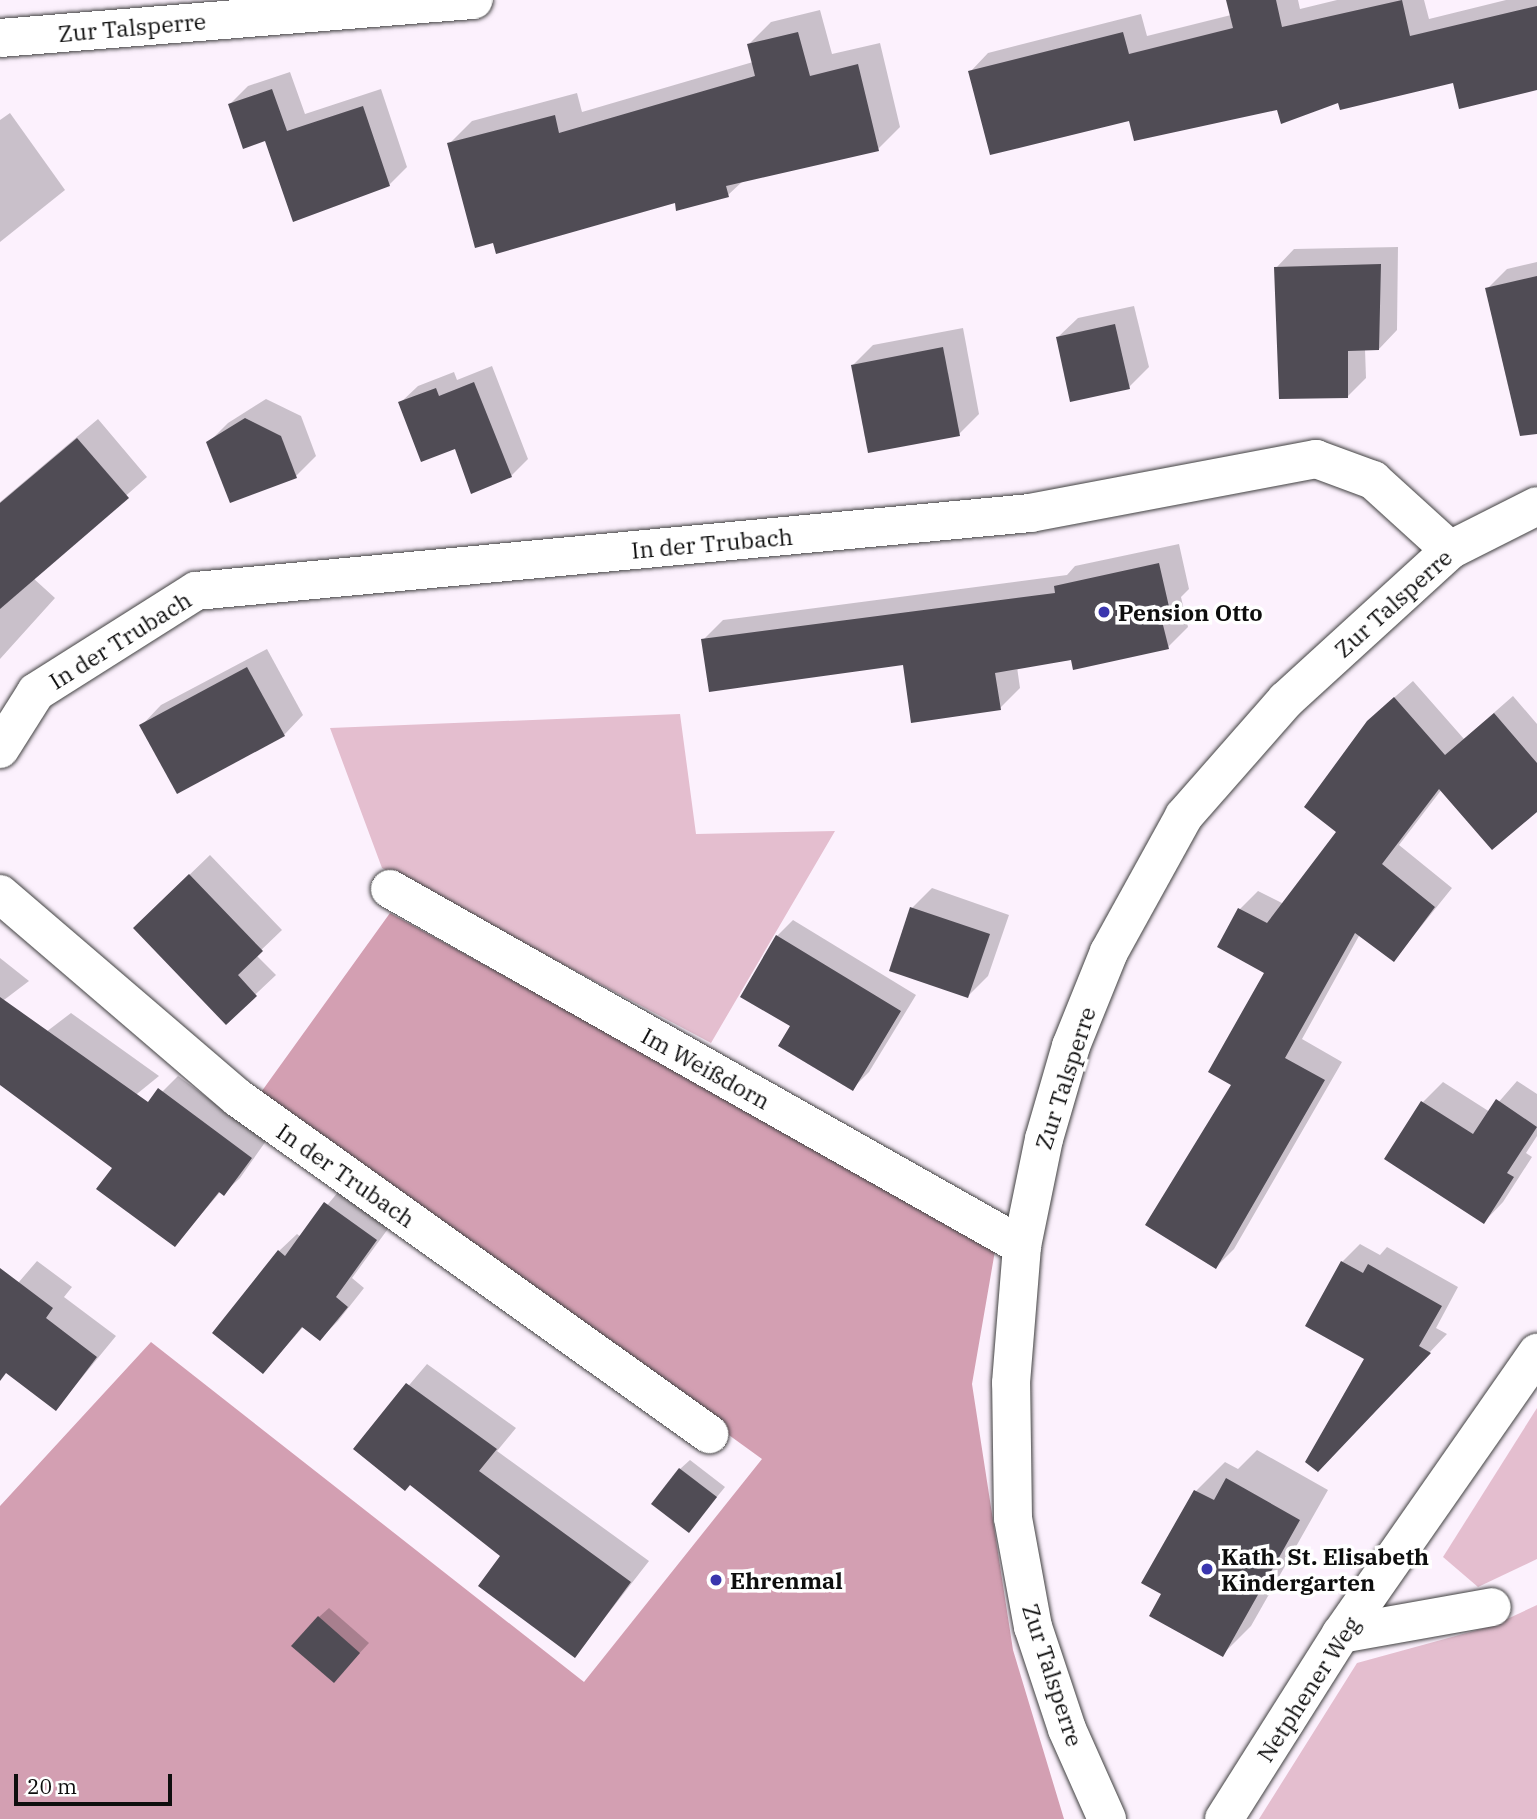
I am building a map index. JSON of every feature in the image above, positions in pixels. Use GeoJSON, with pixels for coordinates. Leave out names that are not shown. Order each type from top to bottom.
{"type":"FeatureCollection","features":[{"type":"Feature","properties":{"kind":"street","name":"Zur Talsperre"},"geometry":{"type":"LineString","coordinates":[[0,38],[473,0]]}},
{"type":"Feature","properties":{"kind":"street","name":"In der Trubach"},"geometry":{"type":"LineString","coordinates":[[0,749],[36,692],[196,591],[1030,513],[1316,458],[1373,480],[1450,550]]}},
{"type":"Feature","properties":{"kind":"street","name":"Zur Talsperre"},"geometry":{"type":"LineString","coordinates":[[1107,1819],[1067,1728],[1032,1627],[1013,1518],[1012,1370],[1022,1246],[1044,1139],[1072,1046],[1109,952],[1184,816],[1286,700],[1450,550],[1537,506]]}},
{"type":"Feature","properties":{"kind":"street","name":"Im Weißdorn"},"geometry":{"type":"LineString","coordinates":[[390,889],[1022,1246]]}},
{"type":"Feature","properties":{"kind":"street","name":"In der Trubach"},"geometry":{"type":"LineString","coordinates":[[0,894],[237,1098],[709,1434]]}},
{"type":"Feature","properties":{"kind":"street","name":"Netphener Weg"},"geometry":{"type":"LineString","coordinates":[[1224,1819],[1341,1634],[1537,1353]]}},
{"type":"Feature","properties":{"kind":"street"},"geometry":{"type":"LineString","coordinates":[[1341,1634],[1492,1607]]}},
{"type":"Feature","properties":{"kind":"shaded area"},"geometry":{"type":"Polygon","coordinates":[[[680,714],[696,834],[835,831],[711,1043],[382,868],[330,728],[680,714]]]}},
{"type":"Feature","properties":{"kind":"shaded area"},"geometry":{"type":"Polygon","coordinates":[[[390,913],[996,1245],[972,1384],[1013,1650],[1064,1819],[0,1819],[0,1506],[151,1342],[584,1682],[762,1459],[259,1095],[390,913]]]}},
{"type":"Feature","properties":{"kind":"shaded area"},"geometry":{"type":"Polygon","coordinates":[[[1537,1408],[1537,1559],[1478,1587],[1443,1557],[1537,1408]]]}},
{"type":"Feature","properties":{"kind":"shaded area"},"geometry":{"type":"Polygon","coordinates":[[[1537,1605],[1537,1819],[1259,1819],[1357,1663],[1492,1626],[1537,1605]]]}},
{"type":"Feature","properties":{"kind":"building"},"geometry":{"type":"Polygon","coordinates":[[[1226,0],[1276,0],[1282,27],[1402,0],[1410,36],[1537,6],[1537,90],[1459,109],[1453,83],[1340,110],[1338,103],[1281,124],[1277,110],[1134,141],[1129,121],[990,155],[968,71],[1123,32],[1129,54],[1233,28],[1226,0]]]}},
{"type":"Feature","properties":{"kind":"building"},"geometry":{"type":"Polygon","coordinates":[[[798,32],[810,76],[858,64],[879,151],[726,186],[729,197],[676,211],[675,203],[496,254],[493,243],[475,248],[447,143],[555,115],[559,133],[755,76],[747,44],[798,32]]]}},
{"type":"Feature","properties":{"kind":"building"},"geometry":{"type":"Polygon","coordinates":[[[272,89],[287,131],[363,106],[390,186],[293,222],[265,141],[243,149],[228,104],[272,89]]]}},
{"type":"Feature","properties":{"kind":"building"},"geometry":{"type":"Polygon","coordinates":[[[1381,264],[1379,350],[1348,351],[1348,398],[1279,399],[1274,267],[1381,264]]]}},
{"type":"Feature","properties":{"kind":"building"},"geometry":{"type":"Polygon","coordinates":[[[1537,276],[1537,434],[1520,436],[1485,288],[1537,276]]]}},
{"type":"Feature","properties":{"kind":"building"},"geometry":{"type":"Polygon","coordinates":[[[1115,324],[1130,389],[1070,402],[1056,337],[1115,324]]]}},
{"type":"Feature","properties":{"kind":"building"},"geometry":{"type":"Polygon","coordinates":[[[943,347],[960,436],[868,453],[851,365],[943,347]]]}},
{"type":"Feature","properties":{"kind":"building"},"geometry":{"type":"Polygon","coordinates":[[[474,382],[512,477],[471,494],[455,449],[421,462],[398,402],[436,388],[439,396],[474,382]]]}},
{"type":"Feature","properties":{"kind":"building"},"geometry":{"type":"Polygon","coordinates":[[[245,418],[281,436],[297,478],[230,503],[206,442],[245,418]]]}},
{"type":"Feature","properties":{"kind":"building"},"geometry":{"type":"Polygon","coordinates":[[[77,438],[129,498],[0,609],[0,503],[77,438]]]}},
{"type":"Feature","properties":{"kind":"building"},"geometry":{"type":"Polygon","coordinates":[[[1159,563],[1170,611],[1160,613],[1169,649],[1073,670],[1071,660],[995,673],[1001,710],[911,723],[903,665],[709,692],[701,639],[1055,593],[1054,586],[1159,563]]]}},
{"type":"Feature","properties":{"kind":"building"},"geometry":{"type":"Polygon","coordinates":[[[247,667],[285,736],[177,794],[139,725],[247,667]]]}},
{"type":"Feature","properties":{"kind":"building"},"geometry":{"type":"Polygon","coordinates":[[[1394,697],[1445,755],[1494,713],[1537,763],[1537,812],[1492,850],[1439,789],[1382,864],[1435,907],[1394,962],[1355,933],[1285,1058],[1325,1080],[1216,1269],[1145,1225],[1231,1085],[1208,1072],[1264,973],[1217,947],[1238,908],[1267,923],[1336,832],[1304,807],[1367,721],[1394,697]]]}},
{"type":"Feature","properties":{"kind":"building"},"geometry":{"type":"Polygon","coordinates":[[[189,874],[263,951],[238,975],[257,996],[226,1025],[133,928],[189,874]]]}},
{"type":"Feature","properties":{"kind":"building"},"geometry":{"type":"Polygon","coordinates":[[[910,907],[990,934],[968,998],[889,971],[910,907]]]}},
{"type":"Feature","properties":{"kind":"building"},"geometry":{"type":"Polygon","coordinates":[[[776,935],[901,1011],[853,1091],[778,1046],[790,1026],[740,997],[776,935]]]}},
{"type":"Feature","properties":{"kind":"building"},"geometry":{"type":"Polygon","coordinates":[[[0,997],[148,1102],[158,1088],[252,1158],[224,1196],[219,1192],[175,1247],[96,1189],[112,1168],[0,1085],[0,997]]]}},
{"type":"Feature","properties":{"kind":"building"},"geometry":{"type":"Polygon","coordinates":[[[1496,1099],[1537,1127],[1507,1173],[1514,1177],[1484,1224],[1384,1159],[1421,1101],[1473,1134],[1496,1099]]]}},
{"type":"Feature","properties":{"kind":"building"},"geometry":{"type":"Polygon","coordinates":[[[324,1202],[377,1240],[336,1297],[348,1307],[320,1341],[302,1327],[263,1374],[212,1333],[278,1250],[285,1256],[324,1202]]]}},
{"type":"Feature","properties":{"kind":"building"},"geometry":{"type":"Polygon","coordinates":[[[1341,1261],[1363,1273],[1368,1264],[1442,1306],[1419,1346],[1431,1353],[1318,1472],[1305,1462],[1364,1359],[1305,1326],[1341,1261]]]}},
{"type":"Feature","properties":{"kind":"building"},"geometry":{"type":"Polygon","coordinates":[[[0,1268],[53,1308],[46,1318],[97,1357],[56,1411],[6,1373],[0,1381],[0,1268]]]}},
{"type":"Feature","properties":{"kind":"building"},"geometry":{"type":"Polygon","coordinates":[[[406,1383],[497,1449],[479,1471],[631,1582],[575,1658],[478,1586],[500,1556],[410,1485],[405,1491],[353,1449],[406,1383]]]}},
{"type":"Feature","properties":{"kind":"building"},"geometry":{"type":"Polygon","coordinates":[[[679,1468],[717,1497],[689,1533],[651,1504],[679,1468]]]}},
{"type":"Feature","properties":{"kind":"building","name":"Kath. St. Elisabeth Kindergarten"},"geometry":{"type":"Polygon","coordinates":[[[1226,1478],[1300,1520],[1223,1657],[1149,1616],[1161,1594],[1141,1583],[1194,1490],[1214,1500],[1226,1478]]]}},
{"type":"Feature","properties":{"kind":"building"},"geometry":{"type":"Polygon","coordinates":[[[318,1616],[360,1653],[334,1683],[291,1646],[318,1616]]]}},
{"type":"Feature","properties":{"kind":"place","name":"Pension Otto"},"geometry":{"type":"Point","coordinates":[1104,612]}},
{"type":"Feature","properties":{"kind":"place","name":"Kath. St. Elisabeth Kindergarten"},"geometry":{"type":"Point","coordinates":[1207,1569]}},
{"type":"Feature","properties":{"kind":"place","name":"Ehrenmal"},"geometry":{"type":"Point","coordinates":[716,1580]}}]}
